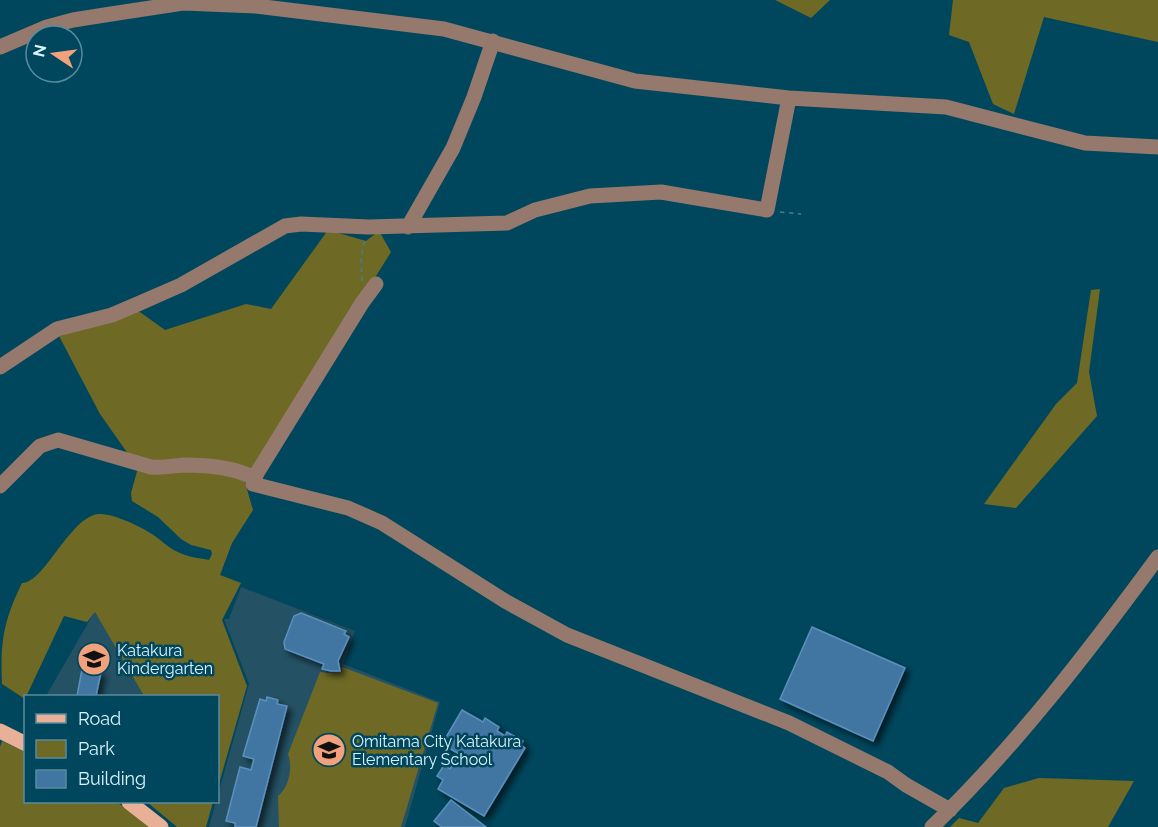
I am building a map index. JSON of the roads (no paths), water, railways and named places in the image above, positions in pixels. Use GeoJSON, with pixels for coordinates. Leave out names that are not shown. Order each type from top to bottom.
{"type":"FeatureCollection","features":[{"type":"Feature","properties":{"kind":"main road"},"geometry":{"type":"LineString","coordinates":[[0,731],[24,743]]}},
{"type":"Feature","properties":{"kind":"main road"},"geometry":{"type":"LineString","coordinates":[[131,803],[161,827]]}},
{"type":"Feature","properties":{"kind":"street"},"geometry":{"type":"LineString","coordinates":[[0,46],[47,27],[73,20],[183,3],[256,6],[444,29],[635,81],[789,98],[946,107],[1085,143],[1158,147]]}},
{"type":"Feature","properties":{"kind":"street"},"geometry":{"type":"LineString","coordinates":[[408,227],[453,148],[474,97],[493,41]]}},
{"type":"Feature","properties":{"kind":"street"},"geometry":{"type":"LineString","coordinates":[[0,367],[57,329],[111,315],[181,285],[285,226],[300,224],[408,227],[507,223],[535,210],[590,196],[643,192],[678,193],[768,210],[789,98]]}},
{"type":"Feature","properties":{"kind":"street"},"geometry":{"type":"LineString","coordinates":[[376,284],[254,478],[253,484],[337,505],[382,523],[505,601],[567,635],[789,723],[888,772],[950,810]]}},
{"type":"Feature","properties":{"kind":"street"},"geometry":{"type":"LineString","coordinates":[[0,486],[40,446],[58,440],[151,467],[189,465],[230,469],[254,478]]}},
{"type":"Feature","properties":{"kind":"street"},"geometry":{"type":"LineString","coordinates":[[932,827],[1038,714],[1158,557]]}},
{"type":"Feature","properties":{"kind":"place","name":"Katakura Kindergarten"},"geometry":{"type":"Point","coordinates":[94,659]}},
{"type":"Feature","properties":{"kind":"place","name":"Omitama City Katakura Elementary School"},"geometry":{"type":"Point","coordinates":[329,750]}}]}
